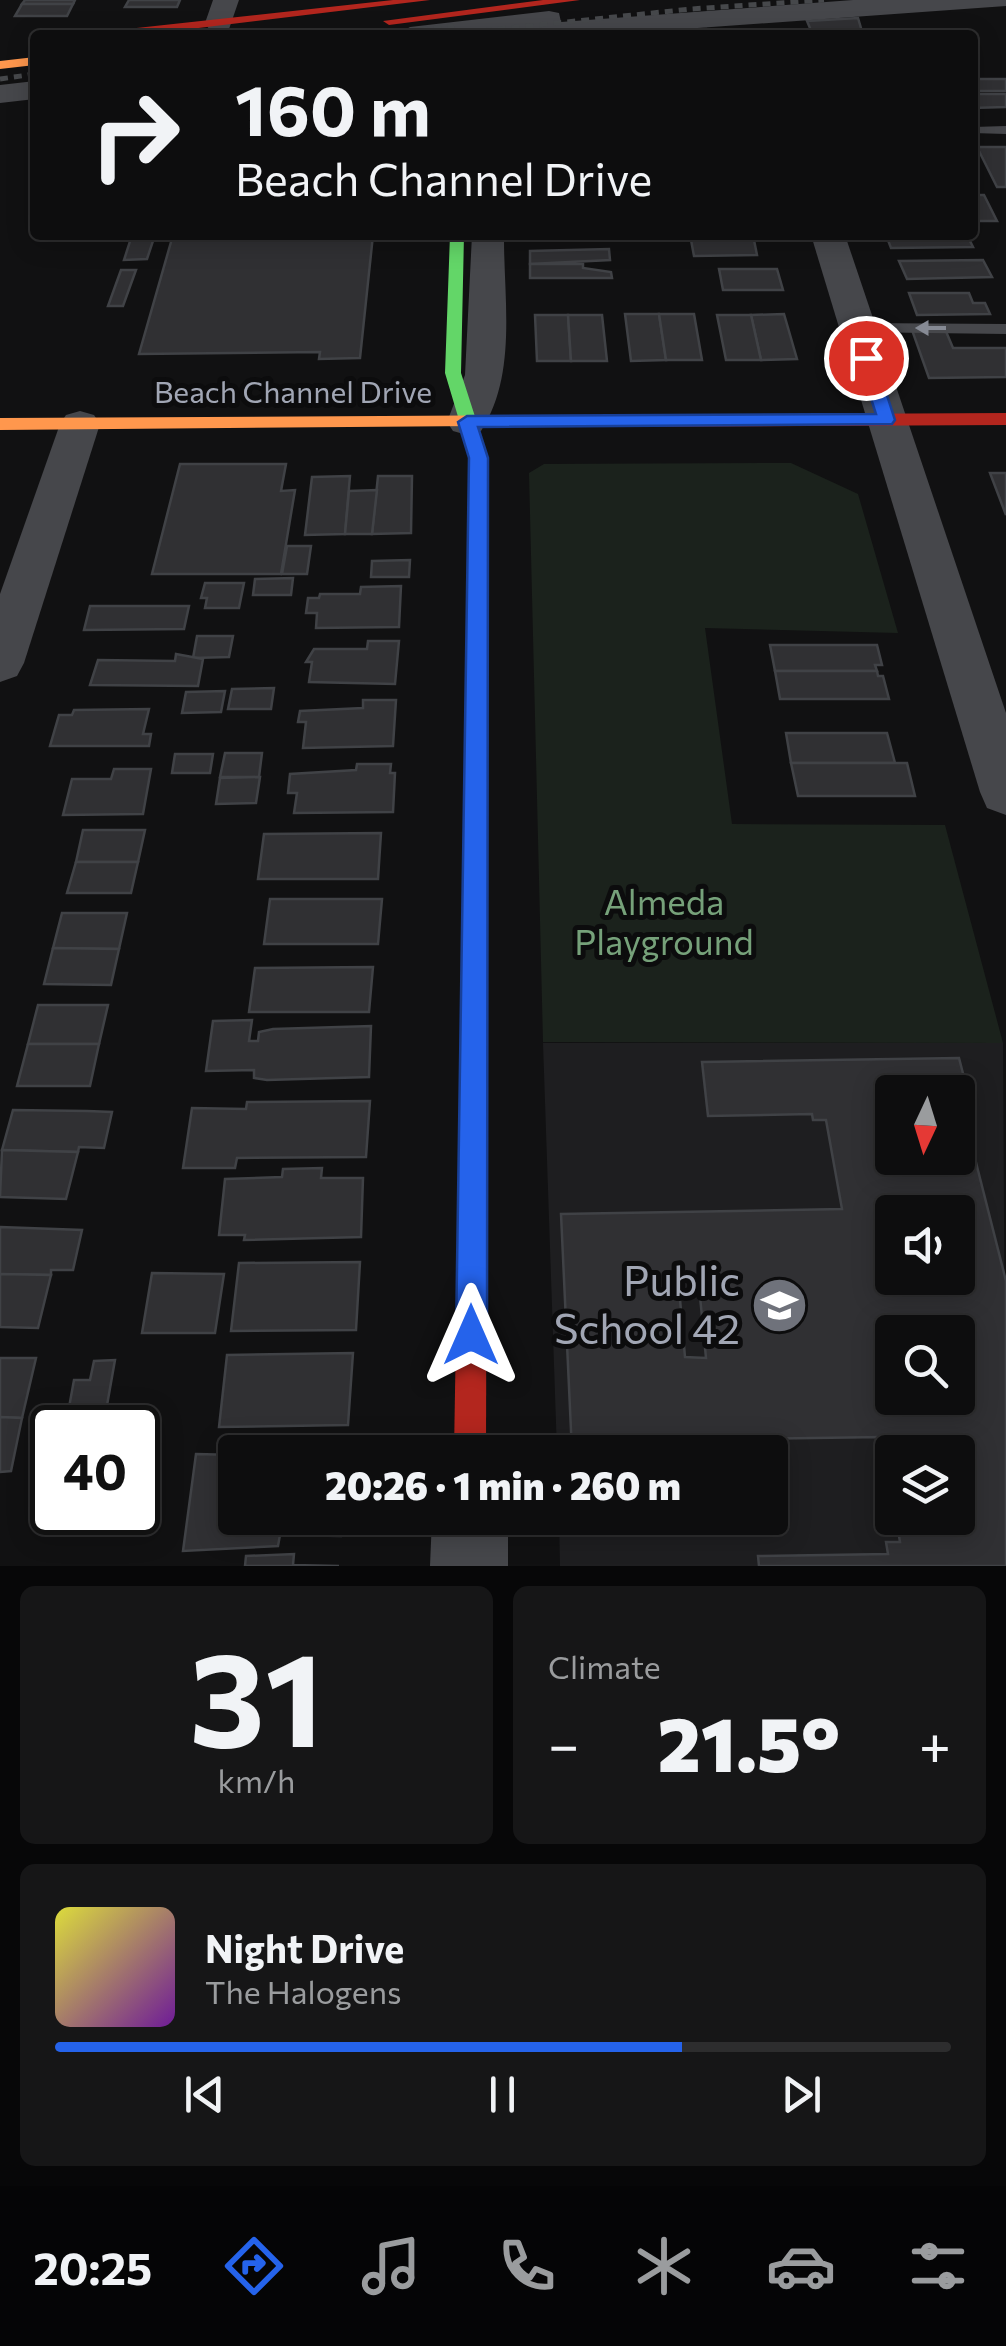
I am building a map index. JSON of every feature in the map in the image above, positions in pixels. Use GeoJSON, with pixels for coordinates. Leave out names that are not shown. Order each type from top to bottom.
{"type":"FeatureCollection","features":[{"type":"Feature","properties":{"kind":"main road"},"geometry":{"type":"LineString","coordinates":[[133,30],[223,11],[424,0]]}},
{"type":"Feature","properties":{"kind":"main road"},"geometry":{"type":"LineString","coordinates":[[302,30],[482,5],[574,0]]}},
{"type":"Feature","properties":{"kind":"main road"},"geometry":{"type":"LineString","coordinates":[[0,47],[30,44]]}},
{"type":"Feature","properties":{"kind":"main road"},"geometry":{"type":"LineString","coordinates":[[0,65],[30,62]]}},
{"type":"Feature","properties":{"kind":"main road","name":"Beach Channel Drive"},"geometry":{"type":"LineString","coordinates":[[0,424],[1006,419]]}},
{"type":"Feature","properties":{"kind":"main road"},"geometry":{"type":"LineString","coordinates":[[467,422],[478,458],[470,1435]]}},
{"type":"Feature","properties":{"kind":"street"},"geometry":{"type":"LineString","coordinates":[[565,30],[711,16],[999,0]]}},
{"type":"Feature","properties":{"kind":"street"},"geometry":{"type":"LineString","coordinates":[[529,30],[768,20]]}},
{"type":"Feature","properties":{"kind":"street"},"geometry":{"type":"LineString","coordinates":[[0,82],[30,79]]}},
{"type":"Feature","properties":{"kind":"street"},"geometry":{"type":"LineString","coordinates":[[0,94],[30,91]]}},
{"type":"Feature","properties":{"kind":"street"},"geometry":{"type":"LineString","coordinates":[[467,422],[485,375],[472,240]]}},
{"type":"Feature","properties":{"kind":"street"},"geometry":{"type":"LineString","coordinates":[[830,240],[1006,792]]}},
{"type":"Feature","properties":{"kind":"street"},"geometry":{"type":"LineString","coordinates":[[0,663],[80,424]]}},
{"type":"Feature","properties":{"kind":"street"},"geometry":{"type":"LineString","coordinates":[[470,1535],[470,1566]]}},
{"type":"Feature","properties":{"kind":"lane"},"geometry":{"type":"LineString","coordinates":[[978,130],[1006,130]]}},
{"type":"Feature","properties":{"kind":"lane"},"geometry":{"type":"LineString","coordinates":[[857,328],[1006,329]]}},
{"type":"Feature","properties":{"kind":"shaded area","name":"Public School 42"},"geometry":{"type":"Polygon","coordinates":[[[543,1043],[1003,1043],[1006,1566],[560,1566],[559,1535],[788,1535],[788,1435],[556,1435],[543,1043]]]}},
{"type":"Feature","properties":{"kind":"green space","name":"Almeda Playground"},"geometry":{"type":"Polygon","coordinates":[[[791,463],[858,494],[898,633],[705,628],[732,824],[945,825],[1003,1043],[543,1042],[529,473],[544,464],[791,463]]]}},
{"type":"Feature","properties":{"kind":"building"},"geometry":{"type":"Polygon","coordinates":[[[25,0],[75,0],[73,4],[22,4],[25,0]]]}},
{"type":"Feature","properties":{"kind":"building"},"geometry":{"type":"Polygon","coordinates":[[[129,0],[180,0],[177,7],[125,7],[129,0]]]}},
{"type":"Feature","properties":{"kind":"building"},"geometry":{"type":"Polygon","coordinates":[[[22,4],[73,4],[67,16],[15,16],[22,4]]]}},
{"type":"Feature","properties":{"kind":"building"},"geometry":{"type":"Polygon","coordinates":[[[858,18],[862,30],[811,30],[807,21],[858,18]]]}},
{"type":"Feature","properties":{"kind":"building"},"geometry":{"type":"Polygon","coordinates":[[[978,79],[1006,79],[1006,91],[978,91],[978,79]]]}},
{"type":"Feature","properties":{"kind":"building"},"geometry":{"type":"Polygon","coordinates":[[[978,94],[1006,94],[1006,107],[978,108],[978,94]]]}},
{"type":"Feature","properties":{"kind":"building"},"geometry":{"type":"Polygon","coordinates":[[[978,147],[1006,147],[1006,187],[997,187],[978,147]]]}},
{"type":"Feature","properties":{"kind":"building"},"geometry":{"type":"Polygon","coordinates":[[[978,195],[984,195],[997,221],[978,221],[978,195]]]}},
{"type":"Feature","properties":{"kind":"building"},"geometry":{"type":"Polygon","coordinates":[[[130,240],[153,240],[147,259],[124,260],[130,240]]]}},
{"type":"Feature","properties":{"kind":"building"},"geometry":{"type":"Polygon","coordinates":[[[172,240],[372,240],[360,358],[319,359],[320,352],[139,354],[172,240]]]}},
{"type":"Feature","properties":{"kind":"building"},"geometry":{"type":"Polygon","coordinates":[[[691,240],[754,240],[757,255],[694,256],[691,240]]]}},
{"type":"Feature","properties":{"kind":"building"},"geometry":{"type":"Polygon","coordinates":[[[888,240],[970,240],[973,247],[891,248],[888,240]]]}},
{"type":"Feature","properties":{"kind":"building"},"geometry":{"type":"Polygon","coordinates":[[[609,249],[610,260],[530,264],[530,251],[609,249]]]}},
{"type":"Feature","properties":{"kind":"building"},"geometry":{"type":"Polygon","coordinates":[[[983,260],[992,277],[907,279],[899,261],[983,260]]]}},
{"type":"Feature","properties":{"kind":"building"},"geometry":{"type":"Polygon","coordinates":[[[530,264],[583,264],[583,268],[611,272],[612,278],[530,278],[530,264]]]}},
{"type":"Feature","properties":{"kind":"building"},"geometry":{"type":"Polygon","coordinates":[[[719,269],[777,269],[783,290],[723,290],[719,269]]]}},
{"type":"Feature","properties":{"kind":"building"},"geometry":{"type":"Polygon","coordinates":[[[121,270],[136,270],[123,306],[108,306],[121,270]]]}},
{"type":"Feature","properties":{"kind":"building"},"geometry":{"type":"Polygon","coordinates":[[[909,293],[969,293],[973,303],[985,303],[990,314],[917,315],[909,293]]]}},
{"type":"Feature","properties":{"kind":"building"},"geometry":{"type":"Polygon","coordinates":[[[625,314],[659,314],[666,360],[631,361],[625,314]]]}},
{"type":"Feature","properties":{"kind":"building"},"geometry":{"type":"Polygon","coordinates":[[[659,314],[694,314],[702,360],[666,360],[659,314]]]}},
{"type":"Feature","properties":{"kind":"building"},"geometry":{"type":"Polygon","coordinates":[[[784,314],[797,359],[761,360],[751,315],[784,314]]]}},
{"type":"Feature","properties":{"kind":"building"},"geometry":{"type":"Polygon","coordinates":[[[535,315],[568,315],[571,361],[537,361],[535,315]]]}},
{"type":"Feature","properties":{"kind":"building"},"geometry":{"type":"Polygon","coordinates":[[[568,315],[602,315],[607,361],[571,361],[568,315]]]}},
{"type":"Feature","properties":{"kind":"building"},"geometry":{"type":"Polygon","coordinates":[[[717,315],[751,315],[761,360],[726,360],[717,315]]]}},
{"type":"Feature","properties":{"kind":"building"},"geometry":{"type":"Polygon","coordinates":[[[945,329],[953,348],[1006,348],[1006,377],[929,378],[912,330],[945,329]]]}},
{"type":"Feature","properties":{"kind":"building"},"geometry":{"type":"Polygon","coordinates":[[[180,464],[286,464],[281,491],[295,490],[281,574],[152,574],[180,464]]]}},
{"type":"Feature","properties":{"kind":"building"},"geometry":{"type":"Polygon","coordinates":[[[990,473],[1006,473],[1006,515],[990,473]]]}},
{"type":"Feature","properties":{"kind":"building"},"geometry":{"type":"Polygon","coordinates":[[[350,476],[345,534],[305,535],[312,477],[350,476]]]}},
{"type":"Feature","properties":{"kind":"building"},"geometry":{"type":"Polygon","coordinates":[[[378,476],[412,476],[411,533],[372,534],[378,476]]]}},
{"type":"Feature","properties":{"kind":"building"},"geometry":{"type":"Polygon","coordinates":[[[377,490],[372,534],[345,534],[349,491],[377,490]]]}},
{"type":"Feature","properties":{"kind":"building"},"geometry":{"type":"Polygon","coordinates":[[[287,546],[311,546],[307,574],[282,574],[287,546]]]}},
{"type":"Feature","properties":{"kind":"building"},"geometry":{"type":"Polygon","coordinates":[[[410,560],[409,577],[371,577],[372,561],[410,560]]]}},
{"type":"Feature","properties":{"kind":"building"},"geometry":{"type":"Polygon","coordinates":[[[293,578],[291,595],[253,595],[255,579],[293,578]]]}},
{"type":"Feature","properties":{"kind":"building"},"geometry":{"type":"Polygon","coordinates":[[[205,583],[244,583],[239,608],[205,608],[207,598],[201,598],[205,583]]]}},
{"type":"Feature","properties":{"kind":"building"},"geometry":{"type":"Polygon","coordinates":[[[401,586],[399,627],[316,628],[317,613],[306,613],[308,598],[319,598],[320,594],[360,594],[361,587],[401,586]]]}},
{"type":"Feature","properties":{"kind":"building"},"geometry":{"type":"Polygon","coordinates":[[[90,606],[189,606],[184,629],[84,630],[90,606]]]}},
{"type":"Feature","properties":{"kind":"building"},"geometry":{"type":"Polygon","coordinates":[[[197,636],[233,636],[229,657],[193,658],[197,636]]]}},
{"type":"Feature","properties":{"kind":"building"},"geometry":{"type":"Polygon","coordinates":[[[368,641],[399,641],[395,684],[309,682],[312,662],[306,662],[314,649],[367,649],[368,641]]]}},
{"type":"Feature","properties":{"kind":"building"},"geometry":{"type":"Polygon","coordinates":[[[770,645],[877,645],[882,665],[875,665],[877,671],[775,671],[770,645]]]}},
{"type":"Feature","properties":{"kind":"building"},"geometry":{"type":"Polygon","coordinates":[[[176,654],[203,659],[198,686],[90,685],[98,660],[175,661],[176,654]]]}},
{"type":"Feature","properties":{"kind":"building"},"geometry":{"type":"Polygon","coordinates":[[[775,671],[877,671],[878,676],[883,676],[889,699],[780,699],[775,671]]]}},
{"type":"Feature","properties":{"kind":"building"},"geometry":{"type":"Polygon","coordinates":[[[274,688],[271,709],[228,709],[232,689],[274,688]]]}},
{"type":"Feature","properties":{"kind":"building"},"geometry":{"type":"Polygon","coordinates":[[[225,691],[221,712],[182,713],[186,692],[225,691]]]}},
{"type":"Feature","properties":{"kind":"building"},"geometry":{"type":"Polygon","coordinates":[[[363,700],[396,700],[393,746],[303,748],[306,722],[298,722],[300,711],[363,708],[363,700]]]}},
{"type":"Feature","properties":{"kind":"building"},"geometry":{"type":"Polygon","coordinates":[[[149,709],[143,734],[151,734],[149,746],[50,746],[59,715],[72,715],[74,710],[149,709]]]}},
{"type":"Feature","properties":{"kind":"building"},"geometry":{"type":"Polygon","coordinates":[[[786,733],[887,733],[895,763],[791,763],[786,733]]]}},
{"type":"Feature","properties":{"kind":"building"},"geometry":{"type":"Polygon","coordinates":[[[225,753],[262,753],[259,777],[220,777],[225,753]]]}},
{"type":"Feature","properties":{"kind":"building"},"geometry":{"type":"Polygon","coordinates":[[[175,754],[213,754],[210,773],[172,773],[175,754]]]}},
{"type":"Feature","properties":{"kind":"building"},"geometry":{"type":"Polygon","coordinates":[[[791,763],[907,763],[915,796],[798,796],[791,763]]]}},
{"type":"Feature","properties":{"kind":"building"},"geometry":{"type":"Polygon","coordinates":[[[357,764],[391,764],[390,773],[395,773],[393,812],[294,813],[297,793],[288,793],[290,774],[356,770],[357,764]]]}},
{"type":"Feature","properties":{"kind":"building"},"geometry":{"type":"Polygon","coordinates":[[[114,769],[151,769],[143,814],[63,815],[72,779],[111,779],[114,769]]]}},
{"type":"Feature","properties":{"kind":"building"},"geometry":{"type":"Polygon","coordinates":[[[260,777],[256,803],[216,804],[220,778],[260,777]]]}},
{"type":"Feature","properties":{"kind":"building"},"geometry":{"type":"Polygon","coordinates":[[[83,830],[145,830],[138,862],[76,862],[83,830]]]}},
{"type":"Feature","properties":{"kind":"building"},"geometry":{"type":"Polygon","coordinates":[[[381,833],[378,879],[258,879],[264,834],[381,833]]]}},
{"type":"Feature","properties":{"kind":"building"},"geometry":{"type":"Polygon","coordinates":[[[76,862],[138,862],[131,893],[67,893],[76,862]]]}},
{"type":"Feature","properties":{"kind":"building"},"geometry":{"type":"Polygon","coordinates":[[[270,899],[382,899],[378,944],[264,944],[270,899]]]}},
{"type":"Feature","properties":{"kind":"building"},"geometry":{"type":"Polygon","coordinates":[[[62,913],[127,913],[119,949],[53,948],[62,913]]]}},
{"type":"Feature","properties":{"kind":"building"},"geometry":{"type":"Polygon","coordinates":[[[53,948],[119,949],[111,985],[44,984],[53,948]]]}},
{"type":"Feature","properties":{"kind":"building"},"geometry":{"type":"Polygon","coordinates":[[[373,967],[369,1012],[249,1012],[255,968],[373,967]]]}},
{"type":"Feature","properties":{"kind":"building"},"geometry":{"type":"Polygon","coordinates":[[[38,1005],[108,1005],[99,1044],[28,1044],[38,1005]]]}},
{"type":"Feature","properties":{"kind":"building"},"geometry":{"type":"Polygon","coordinates":[[[252,1020],[249,1041],[258,1041],[259,1032],[273,1029],[371,1026],[369,1077],[267,1080],[254,1078],[254,1070],[206,1071],[213,1021],[252,1020]]]}},
{"type":"Feature","properties":{"kind":"building"},"geometry":{"type":"Polygon","coordinates":[[[28,1044],[99,1044],[90,1086],[17,1086],[28,1044]]]}},
{"type":"Feature","properties":{"kind":"building"},"geometry":{"type":"Polygon","coordinates":[[[959,1058],[963,1075],[875,1075],[875,1175],[975,1175],[975,1159],[1006,1281],[1006,1566],[759,1566],[758,1556],[888,1554],[886,1542],[900,1542],[899,1535],[975,1535],[975,1435],[788,1438],[788,1435],[571,1435],[561,1214],[842,1209],[826,1120],[813,1120],[812,1114],[708,1116],[702,1062],[959,1058]],[[678,1276],[685,1357],[706,1358],[698,1276],[678,1276]]]}},
{"type":"Feature","properties":{"kind":"building"},"geometry":{"type":"Polygon","coordinates":[[[370,1101],[366,1157],[237,1158],[235,1168],[183,1168],[192,1108],[246,1109],[247,1102],[370,1101]]]}},
{"type":"Feature","properties":{"kind":"building"},"geometry":{"type":"Polygon","coordinates":[[[13,1110],[112,1112],[104,1148],[79,1147],[78,1152],[2,1150],[13,1110]]]}},
{"type":"Feature","properties":{"kind":"building"},"geometry":{"type":"Polygon","coordinates":[[[2,1150],[78,1152],[66,1199],[0,1197],[2,1150]]]}},
{"type":"Feature","properties":{"kind":"building"},"geometry":{"type":"Polygon","coordinates":[[[322,1168],[321,1178],[363,1178],[361,1237],[244,1240],[245,1235],[219,1235],[225,1179],[282,1177],[283,1169],[322,1168]]]}},
{"type":"Feature","properties":{"kind":"building"},"geometry":{"type":"Polygon","coordinates":[[[0,1227],[82,1230],[73,1270],[51,1270],[51,1275],[0,1274],[0,1227]]]}},
{"type":"Feature","properties":{"kind":"building"},"geometry":{"type":"Polygon","coordinates":[[[360,1262],[356,1330],[231,1331],[239,1263],[360,1262]]]}},
{"type":"Feature","properties":{"kind":"building"},"geometry":{"type":"Polygon","coordinates":[[[152,1273],[224,1274],[215,1333],[142,1333],[152,1273]]]}},
{"type":"Feature","properties":{"kind":"building"},"geometry":{"type":"Polygon","coordinates":[[[0,1274],[51,1275],[38,1328],[0,1327],[0,1274]]]}},
{"type":"Feature","properties":{"kind":"building"},"geometry":{"type":"Polygon","coordinates":[[[353,1353],[348,1425],[219,1427],[227,1355],[353,1353]]]}},
{"type":"Feature","properties":{"kind":"building"},"geometry":{"type":"Polygon","coordinates":[[[0,1358],[36,1358],[22,1418],[0,1417],[0,1358]]]}},
{"type":"Feature","properties":{"kind":"building"},"geometry":{"type":"Polygon","coordinates":[[[115,1360],[107,1405],[69,1405],[74,1380],[90,1380],[94,1361],[115,1360]]]}},
{"type":"Feature","properties":{"kind":"building"},"geometry":{"type":"Polygon","coordinates":[[[0,1417],[22,1418],[11,1471],[0,1472],[0,1417]]]}},
{"type":"Feature","properties":{"kind":"building"},"geometry":{"type":"Polygon","coordinates":[[[196,1454],[218,1455],[218,1535],[280,1535],[278,1546],[183,1551],[196,1454]]]}},
{"type":"Feature","properties":{"kind":"building"},"geometry":{"type":"Polygon","coordinates":[[[294,1554],[293,1565],[339,1566],[245,1566],[246,1556],[294,1554]]]}},
{"type":"Feature","properties":{"kind":"railway"},"geometry":{"type":"LineString","coordinates":[[490,30],[824,0]]}},
{"type":"Feature","properties":{"kind":"railway"},"geometry":{"type":"LineString","coordinates":[[420,30],[454,26]]}},
{"type":"Feature","properties":{"kind":"railway"},"geometry":{"type":"LineString","coordinates":[[0,79],[30,75]]}},
{"type":"Feature","properties":{"kind":"traffic: fast"},"geometry":{"type":"LineString","coordinates":[[457,240],[453,373],[479,457],[477,727]]}},
{"type":"Feature","properties":{"kind":"traffic: slow"},"geometry":{"type":"LineString","coordinates":[[0,65],[30,62]]}},
{"type":"Feature","properties":{"kind":"traffic: slow"},"geometry":{"type":"LineString","coordinates":[[0,424],[579,421]]}},
{"type":"Feature","properties":{"kind":"traffic: jam"},"geometry":{"type":"LineString","coordinates":[[154,30],[424,0]]}},
{"type":"Feature","properties":{"kind":"traffic: jam"},"geometry":{"type":"LineString","coordinates":[[389,21],[574,0]]}},
{"type":"Feature","properties":{"kind":"traffic: jam"},"geometry":{"type":"LineString","coordinates":[[579,421],[1006,419]]}},
{"type":"Feature","properties":{"kind":"traffic: jam"},"geometry":{"type":"LineString","coordinates":[[470,1435],[477,727]]}},
{"type":"Feature","properties":{"kind":"place","name":"Public School 42"},"geometry":{"type":"Point","coordinates":[779,1305]}},
{"type":"Feature","properties":{"kind":"route"},"geometry":{"type":"LineString","coordinates":[[471,1335],[478,458],[467,422],[886,420],[866,358]]}}]}
